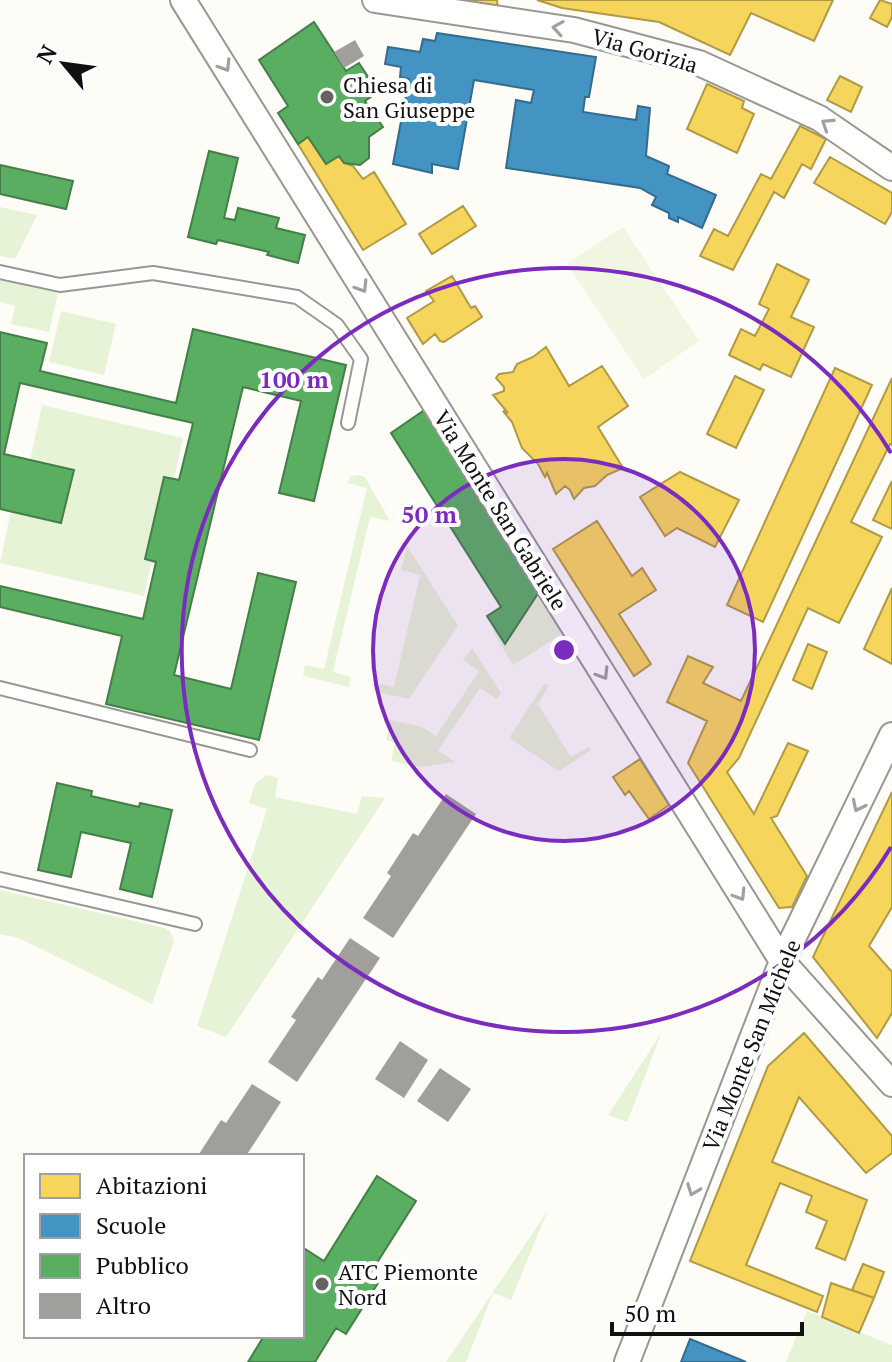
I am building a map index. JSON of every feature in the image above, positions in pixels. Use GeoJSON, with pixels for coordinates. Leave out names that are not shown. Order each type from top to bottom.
{"type":"FeatureCollection","features":[{"type":"Feature","properties":{"kind":"street","name":"Via Monte San Gabriele"},"geometry":{"type":"LineString","coordinates":[[183,0],[782,961],[892,1084]]}},
{"type":"Feature","properties":{"kind":"street","name":"Via Gorizia"},"geometry":{"type":"LineString","coordinates":[[375,0],[574,30],[699,63],[819,118],[892,168]]}},
{"type":"Feature","properties":{"kind":"street","name":"Via Monte San Michele"},"geometry":{"type":"LineString","coordinates":[[627,1362],[782,961],[892,735]]}},
{"type":"Feature","properties":{"kind":"lane"},"geometry":{"type":"LineString","coordinates":[[0,272],[60,285],[153,273],[297,297],[337,325],[361,359],[348,423]]}},
{"type":"Feature","properties":{"kind":"lane"},"geometry":{"type":"LineString","coordinates":[[0,688],[250,750]]}},
{"type":"Feature","properties":{"kind":"lane"},"geometry":{"type":"LineString","coordinates":[[0,879],[195,924]]}},
{"type":"Feature","properties":{"kind":"green space"},"geometry":{"type":"Polygon","coordinates":[[[0,207],[37,215],[15,259],[0,256],[0,207]]]}},
{"type":"Feature","properties":{"kind":"green space"},"geometry":{"type":"Polygon","coordinates":[[[623,227],[699,341],[644,379],[567,264],[623,227]]]}},
{"type":"Feature","properties":{"kind":"green space"},"geometry":{"type":"Polygon","coordinates":[[[0,280],[58,293],[49,332],[11,324],[15,306],[0,302],[0,280]]]}},
{"type":"Feature","properties":{"kind":"green space"},"geometry":{"type":"Polygon","coordinates":[[[61,311],[116,324],[104,375],[49,362],[61,311]]]}},
{"type":"Feature","properties":{"kind":"green space"},"geometry":{"type":"Polygon","coordinates":[[[42,405],[183,438],[174,479],[164,478],[145,558],[152,561],[144,596],[0,563],[11,511],[61,522],[74,470],[30,460],[42,405]]]}},
{"type":"Feature","properties":{"kind":"green space"},"geometry":{"type":"Polygon","coordinates":[[[351,476],[365,477],[390,521],[370,517],[333,672],[351,677],[349,687],[303,676],[305,665],[324,669],[367,488],[347,483],[351,476]]]}},
{"type":"Feature","properties":{"kind":"green space"},"geometry":{"type":"Polygon","coordinates":[[[407,546],[458,626],[409,699],[373,691],[375,683],[394,687],[420,575],[401,570],[407,546]]]}},
{"type":"Feature","properties":{"kind":"green space"},"geometry":{"type":"Polygon","coordinates":[[[539,592],[565,632],[513,665],[493,631],[496,629],[506,643],[539,592]]]}},
{"type":"Feature","properties":{"kind":"green space"},"geometry":{"type":"Polygon","coordinates":[[[472,648],[501,693],[497,699],[480,688],[438,750],[455,762],[420,767],[391,761],[395,743],[386,740],[390,720],[422,727],[436,736],[479,671],[463,660],[472,648]]]}},
{"type":"Feature","properties":{"kind":"green space"},"geometry":{"type":"Polygon","coordinates":[[[545,683],[549,686],[538,704],[571,757],[589,747],[591,750],[559,771],[509,738],[545,683]]]}},
{"type":"Feature","properties":{"kind":"green space"},"geometry":{"type":"Polygon","coordinates":[[[266,775],[278,778],[275,797],[357,814],[362,796],[385,798],[226,1037],[197,1026],[267,809],[249,803],[255,784],[266,775]]]}},
{"type":"Feature","properties":{"kind":"green space"},"geometry":{"type":"Polygon","coordinates":[[[0,890],[170,931],[174,941],[152,1004],[19,938],[0,934],[0,890]]]}},
{"type":"Feature","properties":{"kind":"green space"},"geometry":{"type":"Polygon","coordinates":[[[662,1032],[627,1122],[608,1115],[662,1032]]]}},
{"type":"Feature","properties":{"kind":"green space"},"geometry":{"type":"Polygon","coordinates":[[[548,1210],[511,1300],[493,1293],[466,1362],[446,1362],[548,1210]]]}},
{"type":"Feature","properties":{"kind":"green space"},"geometry":{"type":"Polygon","coordinates":[[[807,1311],[892,1345],[892,1362],[786,1362],[807,1311]]]}},
{"type":"Feature","properties":{"kind":"building: Abitazioni"},"geometry":{"type":"Polygon","coordinates":[[[437,0],[497,0],[498,10],[437,0]]]}},
{"type":"Feature","properties":{"kind":"building: Abitazioni"},"geometry":{"type":"Polygon","coordinates":[[[537,0],[833,0],[814,41],[751,13],[730,55],[659,22],[562,8],[537,0]]]}},
{"type":"Feature","properties":{"kind":"building: Abitazioni"},"geometry":{"type":"Polygon","coordinates":[[[880,0],[892,4],[892,17],[887,27],[870,18],[880,0]]]}},
{"type":"Feature","properties":{"kind":"building: Abitazioni"},"geometry":{"type":"Polygon","coordinates":[[[840,76],[862,87],[851,112],[827,100],[840,76]]]}},
{"type":"Feature","properties":{"kind":"building: Abitazioni"},"geometry":{"type":"Polygon","coordinates":[[[707,84],[744,101],[742,108],[754,114],[737,153],[687,129],[707,84]]]}},
{"type":"Feature","properties":{"kind":"building: Abitazioni"},"geometry":{"type":"Polygon","coordinates":[[[800,126],[826,139],[811,169],[802,164],[784,198],[774,192],[733,270],[700,256],[714,229],[728,236],[761,174],[771,179],[800,126]]]}},
{"type":"Feature","properties":{"kind":"building: Abitazioni"},"geometry":{"type":"Polygon","coordinates":[[[308,137],[326,164],[339,156],[344,163],[353,166],[363,179],[374,172],[406,224],[363,250],[298,144],[308,137]]]}},
{"type":"Feature","properties":{"kind":"building: Abitazioni"},"geometry":{"type":"Polygon","coordinates":[[[830,157],[892,193],[892,212],[885,224],[814,183],[830,157]]]}},
{"type":"Feature","properties":{"kind":"building: Abitazioni"},"geometry":{"type":"Polygon","coordinates":[[[463,206],[476,226],[432,254],[419,234],[463,206]]]}},
{"type":"Feature","properties":{"kind":"building: Abitazioni"},"geometry":{"type":"Polygon","coordinates":[[[777,264],[809,280],[791,317],[814,327],[791,377],[763,364],[760,370],[729,355],[741,329],[755,336],[769,309],[759,304],[777,264]]]}},
{"type":"Feature","properties":{"kind":"building: Abitazioni"},"geometry":{"type":"Polygon","coordinates":[[[452,276],[471,308],[475,306],[482,317],[444,342],[435,334],[423,344],[407,318],[434,301],[426,291],[452,276]]]}},
{"type":"Feature","properties":{"kind":"building: Abitazioni"},"geometry":{"type":"Polygon","coordinates":[[[546,347],[569,386],[602,366],[628,406],[598,427],[623,468],[607,475],[595,486],[584,488],[574,499],[565,486],[556,494],[547,473],[545,477],[538,464],[522,448],[512,422],[503,411],[508,413],[493,395],[504,391],[496,378],[499,374],[513,372],[517,364],[546,347]]]}},
{"type":"Feature","properties":{"kind":"building: Abitazioni"},"geometry":{"type":"Polygon","coordinates":[[[835,368],[872,385],[763,622],[727,605],[835,368]]]}},
{"type":"Feature","properties":{"kind":"building: Abitazioni"},"geometry":{"type":"Polygon","coordinates":[[[735,376],[764,390],[736,448],[707,434],[735,376]]]}},
{"type":"Feature","properties":{"kind":"building: Abitazioni"},"geometry":{"type":"Polygon","coordinates":[[[892,378],[892,445],[851,522],[882,537],[839,623],[808,608],[739,758],[727,772],[754,814],[788,743],[808,751],[777,816],[771,818],[807,876],[792,907],[779,908],[688,763],[707,721],[667,702],[688,656],[713,667],[703,683],[741,701],[892,378]]]}},
{"type":"Feature","properties":{"kind":"building: Abitazioni"},"geometry":{"type":"Polygon","coordinates":[[[680,472],[739,500],[715,547],[677,528],[665,536],[640,497],[680,472]]]}},
{"type":"Feature","properties":{"kind":"building: Abitazioni"},"geometry":{"type":"Polygon","coordinates":[[[892,481],[892,529],[873,520],[892,481]]]}},
{"type":"Feature","properties":{"kind":"building: Abitazioni"},"geometry":{"type":"Polygon","coordinates":[[[597,521],[632,576],[642,568],[656,590],[619,614],[651,664],[634,676],[553,549],[597,521]]]}},
{"type":"Feature","properties":{"kind":"building: Abitazioni"},"geometry":{"type":"Polygon","coordinates":[[[892,588],[892,664],[864,649],[892,588]]]}},
{"type":"Feature","properties":{"kind":"building: Abitazioni"},"geometry":{"type":"Polygon","coordinates":[[[808,644],[827,652],[812,689],[793,680],[808,644]]]}},
{"type":"Feature","properties":{"kind":"building: Abitazioni"},"geometry":{"type":"Polygon","coordinates":[[[640,759],[669,805],[649,819],[629,791],[625,795],[613,777],[640,759]]]}},
{"type":"Feature","properties":{"kind":"building: Abitazioni"},"geometry":{"type":"Polygon","coordinates":[[[892,792],[892,907],[869,946],[892,972],[892,1013],[877,1038],[813,957],[892,792]]]}},
{"type":"Feature","properties":{"kind":"building: Abitazioni"},"geometry":{"type":"Polygon","coordinates":[[[804,1033],[892,1136],[892,1153],[866,1173],[799,1097],[772,1162],[867,1200],[845,1260],[816,1248],[827,1221],[806,1212],[812,1196],[780,1183],[746,1265],[823,1296],[817,1312],[690,1261],[768,1066],[804,1033]]]}},
{"type":"Feature","properties":{"kind":"building: Abitazioni"},"geometry":{"type":"Polygon","coordinates":[[[863,1264],[884,1272],[874,1298],[852,1290],[863,1264]]]}},
{"type":"Feature","properties":{"kind":"building: Abitazioni"},"geometry":{"type":"Polygon","coordinates":[[[831,1283],[874,1298],[859,1333],[822,1317],[831,1283]]]}},
{"type":"Feature","properties":{"kind":"building: Scuole"},"geometry":{"type":"Polygon","coordinates":[[[437,33],[596,57],[583,112],[636,120],[638,106],[650,108],[646,156],[669,166],[667,174],[716,195],[702,228],[678,217],[678,222],[669,218],[669,213],[652,205],[656,197],[640,188],[506,168],[516,100],[531,103],[534,90],[474,80],[458,169],[432,164],[432,173],[393,164],[409,79],[400,77],[401,67],[385,64],[388,47],[420,52],[423,39],[435,41],[437,33]]]}},
{"type":"Feature","properties":{"kind":"building: Scuole"},"geometry":{"type":"Polygon","coordinates":[[[690,1339],[746,1362],[681,1362],[690,1339]]]}},
{"type":"Feature","properties":{"kind":"building: Pubblico","name":"Chiesa di San Giuseppe"},"geometry":{"type":"Polygon","coordinates":[[[314,22],[346,71],[359,63],[378,92],[365,101],[383,127],[369,137],[369,158],[360,165],[344,163],[339,156],[326,164],[308,137],[298,144],[278,113],[288,106],[259,60],[314,22]]]}},
{"type":"Feature","properties":{"kind":"building: Pubblico"},"geometry":{"type":"Polygon","coordinates":[[[209,151],[238,158],[224,218],[235,220],[238,208],[279,218],[276,228],[305,235],[298,263],[267,255],[269,252],[218,240],[216,244],[188,237],[209,151]]]}},
{"type":"Feature","properties":{"kind":"building: Pubblico"},"geometry":{"type":"Polygon","coordinates":[[[0,165],[73,181],[66,209],[0,194],[0,165]]]}},
{"type":"Feature","properties":{"kind":"building: Pubblico"},"geometry":{"type":"Polygon","coordinates":[[[193,329],[346,365],[314,501],[279,493],[301,401],[243,387],[174,675],[231,689],[258,573],[296,582],[259,740],[106,704],[122,636],[0,607],[0,586],[143,619],[156,562],[145,559],[164,477],[179,480],[193,423],[20,383],[4,454],[74,470],[61,523],[0,509],[0,332],[47,343],[40,371],[176,403],[193,329]]]}},
{"type":"Feature","properties":{"kind":"building: Pubblico"},"geometry":{"type":"Polygon","coordinates":[[[426,409],[539,592],[505,644],[487,616],[501,607],[391,433],[426,409]]]}},
{"type":"Feature","properties":{"kind":"building: Pubblico"},"geometry":{"type":"Polygon","coordinates":[[[57,783],[92,791],[91,796],[139,807],[140,803],[172,810],[152,897],[120,889],[131,843],[81,832],[71,877],[38,870],[57,783]]]}},
{"type":"Feature","properties":{"kind":"building: Pubblico"},"geometry":{"type":"Polygon","coordinates":[[[377,1176],[416,1201],[368,1277],[378,1283],[346,1334],[336,1328],[315,1362],[248,1362],[263,1338],[304,1338],[304,1248],[324,1261],[377,1176]]]}},
{"type":"Feature","properties":{"kind":"building: Altro"},"geometry":{"type":"Polygon","coordinates":[[[355,40],[364,56],[344,68],[334,52],[355,40]]]}},
{"type":"Feature","properties":{"kind":"building: Altro"},"geometry":{"type":"Polygon","coordinates":[[[446,794],[476,814],[393,938],[363,918],[391,876],[387,873],[413,833],[418,836],[446,794]]]}},
{"type":"Feature","properties":{"kind":"building: Altro"},"geometry":{"type":"Polygon","coordinates":[[[350,938],[380,958],[297,1082],[268,1062],[296,1020],[291,1017],[318,977],[322,980],[350,938]]]}},
{"type":"Feature","properties":{"kind":"building: Altro"},"geometry":{"type":"Polygon","coordinates":[[[400,1041],[428,1060],[404,1098],[375,1079],[400,1041]]]}},
{"type":"Feature","properties":{"kind":"building: Altro"},"geometry":{"type":"Polygon","coordinates":[[[440,1068],[471,1089],[448,1122],[417,1101],[440,1068]]]}},
{"type":"Feature","properties":{"kind":"building: Altro"},"geometry":{"type":"Polygon","coordinates":[[[252,1084],[281,1102],[247,1154],[199,1154],[221,1120],[226,1123],[252,1084]]]}},
{"type":"Feature","properties":{"kind":"place","name":"Chiesa di San Giuseppe"},"geometry":{"type":"Point","coordinates":[327,97]}},
{"type":"Feature","properties":{"kind":"place","name":"ATC Piemonte Nord"},"geometry":{"type":"Point","coordinates":[322,1284]}}]}
